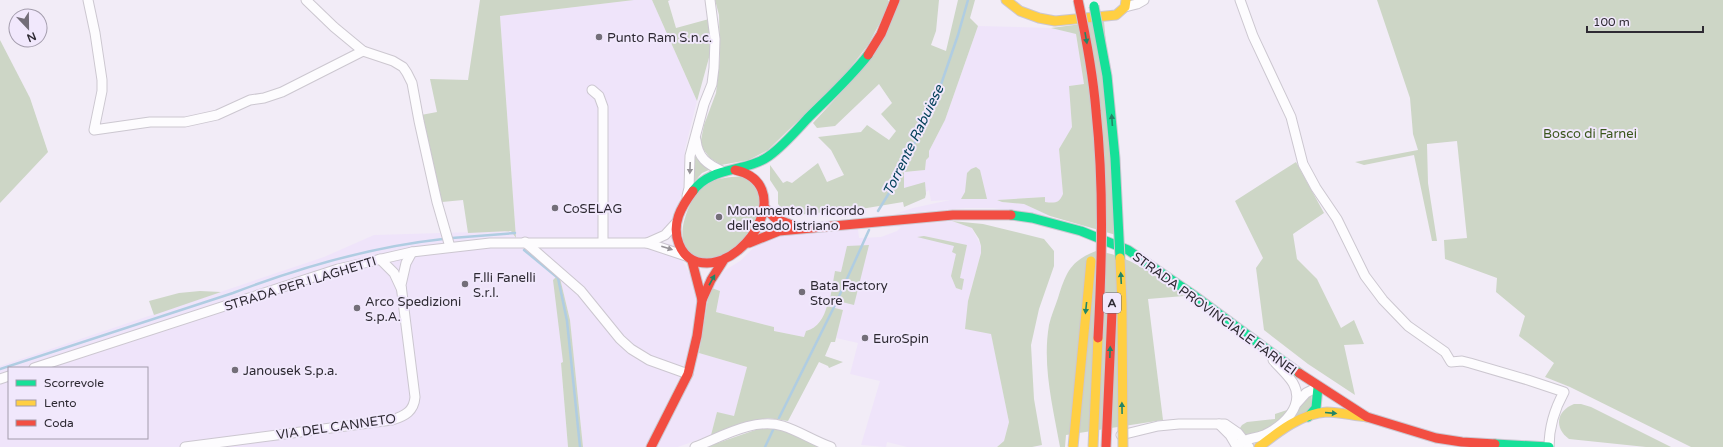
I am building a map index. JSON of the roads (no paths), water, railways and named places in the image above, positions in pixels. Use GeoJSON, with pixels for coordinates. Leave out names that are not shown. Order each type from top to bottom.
{"type":"FeatureCollection","features":[{"type":"Feature","properties":{"kind":"main road"},"geometry":{"type":"LineString","coordinates":[[702,300],[689,258],[680,246],[676,223],[686,201],[707,177],[722,171],[735,170],[769,156],[855,70],[868,54],[880,38],[895,0]]}},
{"type":"Feature","properties":{"kind":"main road"},"geometry":{"type":"LineString","coordinates":[[1006,0],[1020,11],[1039,18],[1055,21],[1073,21],[1116,15],[1125,4]]}},
{"type":"Feature","properties":{"kind":"main road","name":"A"},"geometry":{"type":"LineString","coordinates":[[1078,0],[1091,68],[1098,128],[1101,212],[1099,298],[1083,446]]}},
{"type":"Feature","properties":{"kind":"main road","name":"A"},"geometry":{"type":"LineString","coordinates":[[1094,6],[1107,76],[1115,158],[1112,301],[1106,447]]}},
{"type":"Feature","properties":{"kind":"main road"},"geometry":{"type":"LineString","coordinates":[[689,258],[707,264],[723,261],[738,252],[749,242],[760,226],[764,207],[762,178],[769,156]]}},
{"type":"Feature","properties":{"kind":"main road"},"geometry":{"type":"LineString","coordinates":[[1115,158],[1122,305],[1122,447]]}},
{"type":"Feature","properties":{"kind":"main road"},"geometry":{"type":"LineString","coordinates":[[735,170],[762,178]]}},
{"type":"Feature","properties":{"kind":"main road"},"geometry":{"type":"LineString","coordinates":[[1083,446],[1100,172]]}},
{"type":"Feature","properties":{"kind":"main road","name":"STRADA PROVINCIALE FARNEI"},"geometry":{"type":"LineString","coordinates":[[764,207],[776,218],[800,228]]}},
{"type":"Feature","properties":{"kind":"main road","name":"STRADA PROVINCIALE FARNEI"},"geometry":{"type":"LineString","coordinates":[[749,242],[779,231],[800,228],[982,214],[1032,218],[1060,225],[1081,231],[1128,250],[1192,294],[1263,348],[1318,387],[1367,417],[1436,438],[1462,442],[1549,447]]}},
{"type":"Feature","properties":{"kind":"main road"},"geometry":{"type":"LineString","coordinates":[[651,447],[688,374],[697,336],[702,300],[711,280],[723,261]]}},
{"type":"Feature","properties":{"kind":"main road"},"geometry":{"type":"LineString","coordinates":[[1308,417],[1316,408],[1318,387]]}},
{"type":"Feature","properties":{"kind":"main road"},"geometry":{"type":"LineString","coordinates":[[1260,447],[1283,430],[1308,417],[1325,412],[1367,417]]}},
{"type":"Feature","properties":{"kind":"street"},"geometry":{"type":"LineString","coordinates":[[88,0],[95,33],[102,80],[101,95],[94,130],[150,122],[185,122],[217,115],[250,100],[264,98],[282,92],[362,51]]}},
{"type":"Feature","properties":{"kind":"street"},"geometry":{"type":"LineString","coordinates":[[306,0],[362,51],[398,63],[405,70],[411,80],[436,197],[450,247]]}},
{"type":"Feature","properties":{"kind":"street"},"geometry":{"type":"LineString","coordinates":[[686,201],[689,188],[690,156],[712,84],[714,68],[715,39],[710,0]]}},
{"type":"Feature","properties":{"kind":"street"},"geometry":{"type":"LineString","coordinates":[[1125,4],[1144,0]]}},
{"type":"Feature","properties":{"kind":"street","name":"STRADA PROVINCIALE FARNEI"},"geometry":{"type":"LineString","coordinates":[[1240,0],[1253,36],[1291,116],[1303,164],[1316,188],[1337,219],[1365,276],[1383,300],[1408,326],[1445,352],[1451,362],[1462,361],[1470,363],[1564,392],[1556,408],[1549,433],[1549,447]]}},
{"type":"Feature","properties":{"kind":"street"},"geometry":{"type":"LineString","coordinates":[[592,90],[599,96],[604,107],[603,242]]}},
{"type":"Feature","properties":{"kind":"street"},"geometry":{"type":"LineString","coordinates":[[696,135],[697,148],[701,157],[708,164],[722,171]]}},
{"type":"Feature","properties":{"kind":"street","name":"STRADA PER I LAGHETTI"},"geometry":{"type":"LineString","coordinates":[[647,243],[665,235],[676,223]]}},
{"type":"Feature","properties":{"kind":"street"},"geometry":{"type":"LineString","coordinates":[[525,242],[581,291],[620,339],[631,349],[649,360],[688,374]]}},
{"type":"Feature","properties":{"kind":"street","name":"STRADA PER I LAGHETTI"},"geometry":{"type":"LineString","coordinates":[[37,367],[338,269],[412,252],[490,243],[603,242],[647,243],[689,258]]}},
{"type":"Feature","properties":{"kind":"street","name":"VIA DEL CANNETO"},"geometry":{"type":"LineString","coordinates":[[185,447],[392,420],[407,414],[414,404],[415,397],[401,289],[404,269],[412,252]]}},
{"type":"Feature","properties":{"kind":"street","name":"VIA DEL CANNETO"},"geometry":{"type":"LineString","coordinates":[[380,259],[394,273],[401,289]]}},
{"type":"Feature","properties":{"kind":"street"},"geometry":{"type":"LineString","coordinates":[[1263,348],[1292,381],[1295,387],[1297,403]]}},
{"type":"Feature","properties":{"kind":"street"},"geometry":{"type":"LineString","coordinates":[[1218,424],[1230,435],[1237,447],[1278,426],[1289,416],[1297,403],[1306,393],[1318,387]]}},
{"type":"Feature","properties":{"kind":"street"},"geometry":{"type":"LineString","coordinates":[[695,447],[740,430],[764,424],[784,426],[831,447]]}},
{"type":"Feature","properties":{"kind":"street"},"geometry":{"type":"LineString","coordinates":[[1066,447],[1083,446],[1158,426],[1186,424],[1225,424],[1233,429],[1246,443]]}},
{"type":"Feature","properties":{"kind":"waterway","name":"Torrente Rabuiese"},"geometry":{"type":"LineString","coordinates":[[878,211],[894,185],[936,99],[958,35],[968,0]]}},
{"type":"Feature","properties":{"kind":"waterway","name":"Torrente Rabuiese"},"geometry":{"type":"LineString","coordinates":[[779,418],[836,303],[869,230]]}},
{"type":"Feature","properties":{"kind":"waterway"},"geometry":{"type":"LineString","coordinates":[[452,238],[515,233]]}},
{"type":"Feature","properties":{"kind":"waterway"},"geometry":{"type":"LineString","coordinates":[[0,369],[336,259],[389,247],[443,239]]}},
{"type":"Feature","properties":{"kind":"waterway"},"geometry":{"type":"LineString","coordinates":[[524,250],[558,278],[567,321],[580,447]]}},
{"type":"Feature","properties":{"kind":"waterway","name":"Torrente Rabuiese"},"geometry":{"type":"LineString","coordinates":[[765,447],[773,430]]}},
{"type":"Feature","properties":{"kind":"place","name":"Punto Ram S.n.c."},"geometry":{"type":"Point","coordinates":[599,37]}},
{"type":"Feature","properties":{"kind":"place","name":"CoSELAG"},"geometry":{"type":"Point","coordinates":[555,208]}},
{"type":"Feature","properties":{"kind":"place","name":"Monumento in ricordo dell'esodo istriano"},"geometry":{"type":"Point","coordinates":[719,217]}},
{"type":"Feature","properties":{"kind":"place","name":"F.lli Fanelli S.r.l."},"geometry":{"type":"Point","coordinates":[465,284]}},
{"type":"Feature","properties":{"kind":"place","name":"Bata Factory Store"},"geometry":{"type":"Point","coordinates":[802,292]}},
{"type":"Feature","properties":{"kind":"place","name":"Arco Spedizioni S.p.A."},"geometry":{"type":"Point","coordinates":[357,308]}},
{"type":"Feature","properties":{"kind":"place","name":"EuroSpin"},"geometry":{"type":"Point","coordinates":[865,338]}},
{"type":"Feature","properties":{"kind":"place","name":"Janousek S.p.a."},"geometry":{"type":"Point","coordinates":[235,370]}},
{"type":"Feature","properties":{"kind":"park label","name":"Bosco di Farnei"},"geometry":{"type":"Point","coordinates":[1590,133]}}]}
